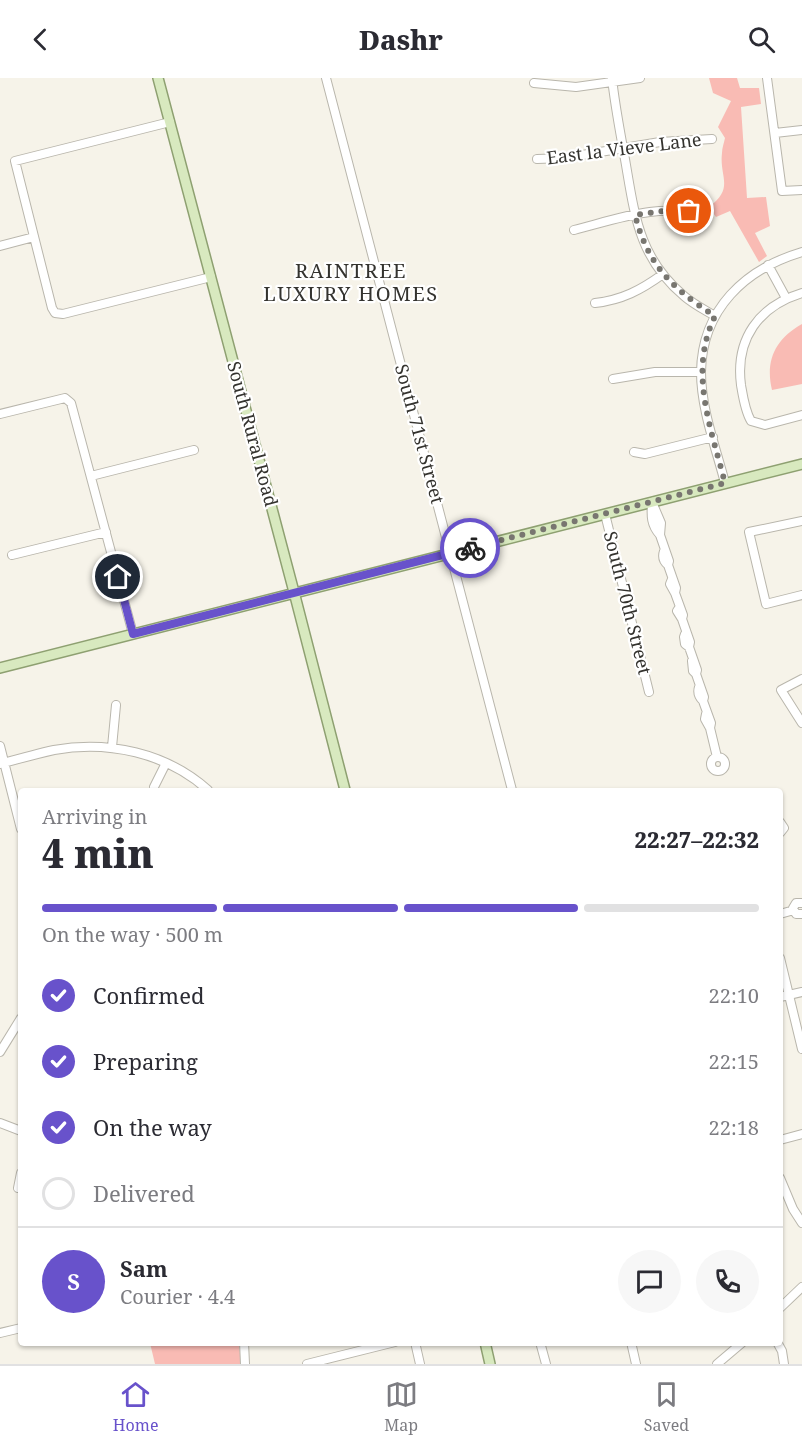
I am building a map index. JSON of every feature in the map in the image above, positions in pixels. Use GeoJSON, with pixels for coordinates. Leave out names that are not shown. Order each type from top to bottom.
{"type":"FeatureCollection","features":[{"type":"Feature","properties":{"kind":"main road","name":"South Rural Road"},"geometry":{"type":"LineString","coordinates":[[158,78],[344,788]]}},
{"type":"Feature","properties":{"kind":"main road"},"geometry":{"type":"LineString","coordinates":[[0,668],[802,464]]}},
{"type":"Feature","properties":{"kind":"main road"},"geometry":{"type":"LineString","coordinates":[[486,1346],[490,1364]]}},
{"type":"Feature","properties":{"kind":"street","name":"South 71st Street"},"geometry":{"type":"LineString","coordinates":[[326,78],[511,788]]}},
{"type":"Feature","properties":{"kind":"street"},"geometry":{"type":"LineString","coordinates":[[534,83],[576,87],[612,80],[640,78]]}},
{"type":"Feature","properties":{"kind":"street"},"geometry":{"type":"LineString","coordinates":[[767,78],[782,191],[802,190]]}},
{"type":"Feature","properties":{"kind":"street"},"geometry":{"type":"LineString","coordinates":[[612,80],[639,233],[663,274],[684,297],[715,316]]}},
{"type":"Feature","properties":{"kind":"street"},"geometry":{"type":"LineString","coordinates":[[170,122],[15,161],[34,237],[55,313],[63,314],[211,277]]}},
{"type":"Feature","properties":{"kind":"street"},"geometry":{"type":"LineString","coordinates":[[775,133],[802,130]]}},
{"type":"Feature","properties":{"kind":"street","name":"East la Vieve Lane"},"geometry":{"type":"LineString","coordinates":[[537,159],[564,158],[660,142],[712,139]]}},
{"type":"Feature","properties":{"kind":"street"},"geometry":{"type":"LineString","coordinates":[[574,230],[635,215],[663,211],[689,211],[704,217]]}},
{"type":"Feature","properties":{"kind":"street"},"geometry":{"type":"LineString","coordinates":[[0,246],[34,237]]}},
{"type":"Feature","properties":{"kind":"street"},"geometry":{"type":"LineString","coordinates":[[725,483],[704,398],[701,372],[708,331],[715,316],[737,286],[768,265],[802,252]]}},
{"type":"Feature","properties":{"kind":"street"},"geometry":{"type":"LineString","coordinates":[[768,265],[786,298]]}},
{"type":"Feature","properties":{"kind":"street"},"geometry":{"type":"LineString","coordinates":[[595,303],[626,297],[663,274]]}},
{"type":"Feature","properties":{"kind":"street"},"geometry":{"type":"LineString","coordinates":[[802,293],[786,298],[767,310],[756,321],[745,344],[740,376],[751,421],[765,424],[802,415]]}},
{"type":"Feature","properties":{"kind":"street"},"geometry":{"type":"LineString","coordinates":[[613,379],[655,372],[701,372]]}},
{"type":"Feature","properties":{"kind":"street"},"geometry":{"type":"LineString","coordinates":[[0,414],[65,398],[69,399],[133,634]]}},
{"type":"Feature","properties":{"kind":"street"},"geometry":{"type":"LineString","coordinates":[[634,452],[645,454],[713,437]]}},
{"type":"Feature","properties":{"kind":"street"},"geometry":{"type":"LineString","coordinates":[[91,476],[194,450]]}},
{"type":"Feature","properties":{"kind":"street"},"geometry":{"type":"LineString","coordinates":[[652,502],[661,523],[660,535],[664,562],[668,565],[672,579],[670,584],[679,608],[678,616],[682,619],[686,634],[685,644],[689,647],[693,671],[699,687],[699,698],[703,701],[705,719],[710,728],[717,757]]}},
{"type":"Feature","properties":{"kind":"street","name":"South 70th Street"},"geometry":{"type":"LineString","coordinates":[[605,514],[649,692]]}},
{"type":"Feature","properties":{"kind":"street"},"geometry":{"type":"LineString","coordinates":[[802,521],[748,532],[766,604],[802,595]]}},
{"type":"Feature","properties":{"kind":"street"},"geometry":{"type":"LineString","coordinates":[[12,555],[106,532]]}},
{"type":"Feature","properties":{"kind":"street"},"geometry":{"type":"LineString","coordinates":[[802,679],[781,690],[802,723]]}},
{"type":"Feature","properties":{"kind":"street"},"geometry":{"type":"LineString","coordinates":[[112,747],[116,705]]}},
{"type":"Feature","properties":{"kind":"street"},"geometry":{"type":"LineString","coordinates":[[0,746],[2,763],[18,819]]}},
{"type":"Feature","properties":{"kind":"street"},"geometry":{"type":"LineString","coordinates":[[2,763],[54,750],[112,747],[142,754],[166,763],[205,788]]}},
{"type":"Feature","properties":{"kind":"street"},"geometry":{"type":"LineString","coordinates":[[154,787],[166,763]]}},
{"type":"Feature","properties":{"kind":"street"},"geometry":{"type":"LineString","coordinates":[[794,910],[796,903],[802,903]]}},
{"type":"Feature","properties":{"kind":"street"},"geometry":{"type":"LineString","coordinates":[[783,913],[794,910]]}},
{"type":"Feature","properties":{"kind":"street"},"geometry":{"type":"LineString","coordinates":[[794,910],[796,914],[802,914]]}},
{"type":"Feature","properties":{"kind":"street"},"geometry":{"type":"LineString","coordinates":[[783,970],[802,1049]]}},
{"type":"Feature","properties":{"kind":"street"},"geometry":{"type":"LineString","coordinates":[[783,996],[802,992]]}},
{"type":"Feature","properties":{"kind":"street"},"geometry":{"type":"LineString","coordinates":[[0,1052],[18,1023]]}},
{"type":"Feature","properties":{"kind":"street"},"geometry":{"type":"LineString","coordinates":[[0,1123],[18,1130]]}},
{"type":"Feature","properties":{"kind":"street"},"geometry":{"type":"LineString","coordinates":[[783,1139],[802,1134]]}},
{"type":"Feature","properties":{"kind":"street"},"geometry":{"type":"LineString","coordinates":[[783,1185],[802,1223]]}},
{"type":"Feature","properties":{"kind":"street"},"geometry":{"type":"LineString","coordinates":[[783,1305],[802,1287]]}},
{"type":"Feature","properties":{"kind":"street"},"geometry":{"type":"LineString","coordinates":[[0,1333],[18,1329]]}},
{"type":"Feature","properties":{"kind":"street"},"geometry":{"type":"LineString","coordinates":[[244,1346],[245,1364]]}},
{"type":"Feature","properties":{"kind":"street"},"geometry":{"type":"LineString","coordinates":[[308,1364],[379,1346]]}},
{"type":"Feature","properties":{"kind":"street"},"geometry":{"type":"LineString","coordinates":[[416,1346],[420,1364]]}},
{"type":"Feature","properties":{"kind":"street"},"geometry":{"type":"LineString","coordinates":[[541,1346],[546,1364]]}},
{"type":"Feature","properties":{"kind":"street"},"geometry":{"type":"LineString","coordinates":[[632,1346],[636,1364]]}},
{"type":"Feature","properties":{"kind":"street"},"geometry":{"type":"LineString","coordinates":[[717,1364],[738,1346]]}},
{"type":"Feature","properties":{"kind":"street"},"geometry":{"type":"LineString","coordinates":[[779,1346],[784,1364]]}},
{"type":"Feature","properties":{"kind":"shaded area"},"geometry":{"type":"Polygon","coordinates":[[[709,78],[737,78],[740,88],[759,88],[761,104],[741,107],[747,198],[766,197],[770,226],[755,233],[767,256],[759,262],[730,211],[716,217],[709,207],[722,194],[724,188],[722,149],[725,138],[718,127],[731,101],[713,93],[709,78]]]}},
{"type":"Feature","properties":{"kind":"shaded area"},"geometry":{"type":"Polygon","coordinates":[[[802,324],[802,384],[772,390],[770,370],[774,352],[785,337],[802,324]]]}},
{"type":"Feature","properties":{"kind":"shaded area"},"geometry":{"type":"Polygon","coordinates":[[[151,1346],[239,1346],[241,1364],[155,1364],[151,1346]]]}},
{"type":"Feature","properties":{"kind":"way so far"},"geometry":{"type":"LineString","coordinates":[[470,548],[725,483],[704,398],[701,372],[708,331],[715,316],[684,297],[663,274],[639,233],[635,215],[663,211],[689,211]]}},
{"type":"Feature","properties":{"kind":"district","name":"RAINTREE LUXURY HOMES"},"geometry":{"type":"Point","coordinates":[351,282]}},
{"type":"Feature","properties":{"kind":"route"},"geometry":{"type":"LineString","coordinates":[[118,577],[133,634],[470,548]]}}]}
